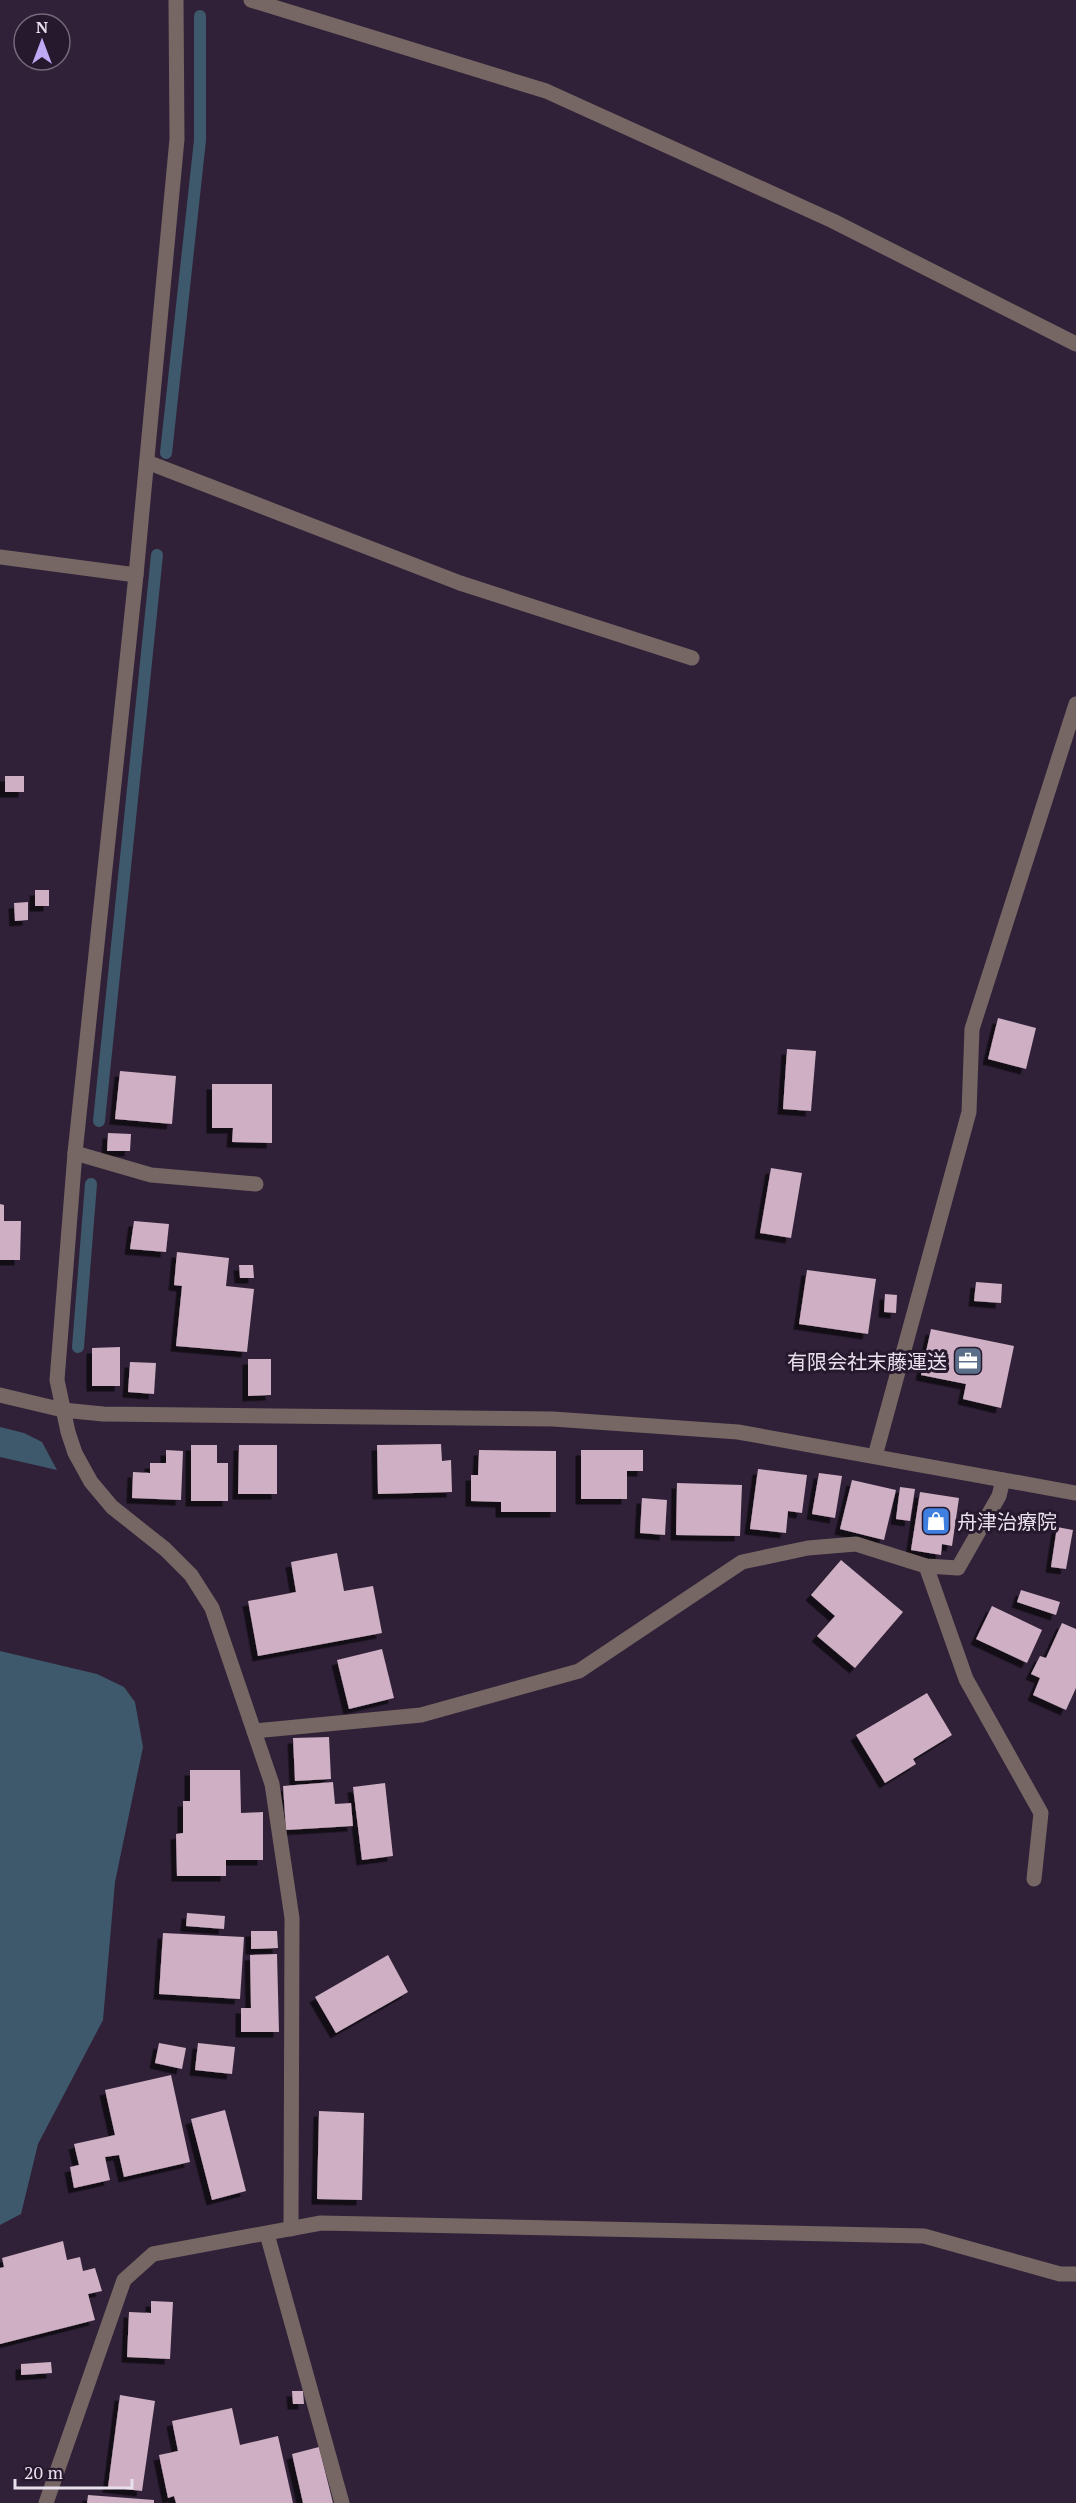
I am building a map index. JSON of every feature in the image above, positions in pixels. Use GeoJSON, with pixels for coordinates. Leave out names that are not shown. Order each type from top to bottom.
{"type":"FeatureCollection","features":[{"type":"Feature","properties":{"kind":"street"},"geometry":{"type":"LineString","coordinates":[[176,0],[177,139],[136,576],[75,1153],[57,1380],[75,1453],[91,1482],[112,1507],[165,1549],[191,1575],[212,1608],[272,1784],[292,1918],[291,2229]]}},
{"type":"Feature","properties":{"kind":"street"},"geometry":{"type":"LineString","coordinates":[[251,0],[546,91],[833,221],[1076,344]]}},
{"type":"Feature","properties":{"kind":"street"},"geometry":{"type":"LineString","coordinates":[[147,462],[460,583],[692,658]]}},
{"type":"Feature","properties":{"kind":"street"},"geometry":{"type":"LineString","coordinates":[[0,557],[136,576]]}},
{"type":"Feature","properties":{"kind":"street"},"geometry":{"type":"LineString","coordinates":[[875,1456],[969,1112],[972,1029],[1076,704]]}},
{"type":"Feature","properties":{"kind":"street"},"geometry":{"type":"LineString","coordinates":[[75,1153],[151,1175],[256,1185]]}},
{"type":"Feature","properties":{"kind":"street"},"geometry":{"type":"LineString","coordinates":[[0,1395],[63,1410],[103,1414],[554,1419],[738,1432],[1076,1493]]}},
{"type":"Feature","properties":{"kind":"street"},"geometry":{"type":"LineString","coordinates":[[254,1731],[421,1714],[579,1671],[742,1562],[808,1548],[856,1544],[926,1566],[958,1568],[999,1496],[1003,1480]]}},
{"type":"Feature","properties":{"kind":"street"},"geometry":{"type":"LineString","coordinates":[[926,1566],[966,1679],[1041,1813],[1034,1879]]}},
{"type":"Feature","properties":{"kind":"street"},"geometry":{"type":"LineString","coordinates":[[46,2503],[124,2280],[153,2254],[321,2223],[924,2236],[1060,2274],[1076,2274]]}},
{"type":"Feature","properties":{"kind":"street"},"geometry":{"type":"LineString","coordinates":[[267,2234],[342,2503]]}},
{"type":"Feature","properties":{"kind":"water"},"geometry":{"type":"Polygon","coordinates":[[[0,1427],[24,1433],[42,1442],[57,1470],[0,1457],[0,1427]]]}},
{"type":"Feature","properties":{"kind":"water"},"geometry":{"type":"Polygon","coordinates":[[[0,1651],[97,1674],[124,1687],[135,1702],[143,1747],[115,1882],[103,2020],[38,2144],[21,2214],[0,2225],[0,1651]]]}},
{"type":"Feature","properties":{"kind":"building"},"geometry":{"type":"Polygon","coordinates":[[[5,776],[24,776],[24,792],[5,792],[5,776]]]}},
{"type":"Feature","properties":{"kind":"building"},"geometry":{"type":"Polygon","coordinates":[[[35,890],[49,890],[49,906],[35,906],[35,890]]]}},
{"type":"Feature","properties":{"kind":"building"},"geometry":{"type":"Polygon","coordinates":[[[28,902],[28,920],[15,921],[14,903],[28,902]]]}},
{"type":"Feature","properties":{"kind":"building"},"geometry":{"type":"Polygon","coordinates":[[[998,1018],[1036,1028],[1026,1069],[988,1059],[998,1018]]]}},
{"type":"Feature","properties":{"kind":"building"},"geometry":{"type":"Polygon","coordinates":[[[787,1049],[816,1051],[811,1111],[783,1109],[787,1049]]]}},
{"type":"Feature","properties":{"kind":"building"},"geometry":{"type":"Polygon","coordinates":[[[120,1071],[176,1076],[172,1124],[115,1119],[120,1071]]]}},
{"type":"Feature","properties":{"kind":"building"},"geometry":{"type":"Polygon","coordinates":[[[212,1084],[272,1084],[272,1143],[232,1142],[233,1128],[212,1128],[212,1084]]]}},
{"type":"Feature","properties":{"kind":"building"},"geometry":{"type":"Polygon","coordinates":[[[108,1133],[131,1134],[130,1151],[107,1151],[108,1133]]]}},
{"type":"Feature","properties":{"kind":"building"},"geometry":{"type":"Polygon","coordinates":[[[771,1168],[802,1173],[791,1238],[760,1233],[771,1168]]]}},
{"type":"Feature","properties":{"kind":"building"},"geometry":{"type":"Polygon","coordinates":[[[0,1204],[4,1205],[4,1221],[21,1221],[20,1260],[0,1260],[0,1204]]]}},
{"type":"Feature","properties":{"kind":"building"},"geometry":{"type":"Polygon","coordinates":[[[134,1221],[169,1224],[166,1252],[130,1249],[134,1221]]]}},
{"type":"Feature","properties":{"kind":"building"},"geometry":{"type":"Polygon","coordinates":[[[177,1252],[229,1258],[226,1286],[254,1289],[247,1352],[176,1346],[182,1286],[174,1285],[177,1252]]]}},
{"type":"Feature","properties":{"kind":"building"},"geometry":{"type":"Polygon","coordinates":[[[239,1265],[253,1265],[254,1278],[240,1278],[239,1265]]]}},
{"type":"Feature","properties":{"kind":"building"},"geometry":{"type":"Polygon","coordinates":[[[807,1270],[876,1279],[868,1334],[799,1324],[807,1270]]]}},
{"type":"Feature","properties":{"kind":"building"},"geometry":{"type":"Polygon","coordinates":[[[976,1282],[1002,1284],[1001,1303],[974,1301],[976,1282]]]}},
{"type":"Feature","properties":{"kind":"building"},"geometry":{"type":"Polygon","coordinates":[[[885,1294],[897,1295],[896,1313],[884,1312],[885,1294]]]}},
{"type":"Feature","properties":{"kind":"building","name":"有限会社末藤運送"},"geometry":{"type":"Polygon","coordinates":[[[931,1329],[1014,1346],[1001,1408],[963,1399],[966,1384],[921,1375],[931,1329]]]}},
{"type":"Feature","properties":{"kind":"building"},"geometry":{"type":"Polygon","coordinates":[[[120,1347],[120,1386],[92,1386],[92,1348],[120,1347]]]}},
{"type":"Feature","properties":{"kind":"building"},"geometry":{"type":"Polygon","coordinates":[[[248,1359],[271,1359],[271,1395],[248,1396],[248,1359]]]}},
{"type":"Feature","properties":{"kind":"building"},"geometry":{"type":"Polygon","coordinates":[[[130,1362],[156,1363],[154,1394],[128,1392],[130,1362]]]}},
{"type":"Feature","properties":{"kind":"building"},"geometry":{"type":"Polygon","coordinates":[[[441,1444],[442,1461],[451,1460],[452,1492],[378,1494],[377,1445],[441,1444]]]}},
{"type":"Feature","properties":{"kind":"building"},"geometry":{"type":"Polygon","coordinates":[[[191,1445],[217,1445],[217,1463],[228,1463],[228,1501],[191,1501],[191,1445]]]}},
{"type":"Feature","properties":{"kind":"building"},"geometry":{"type":"Polygon","coordinates":[[[239,1445],[277,1445],[277,1494],[238,1494],[239,1445]]]}},
{"type":"Feature","properties":{"kind":"building"},"geometry":{"type":"Polygon","coordinates":[[[166,1450],[183,1451],[181,1500],[132,1498],[133,1472],[150,1473],[150,1463],[166,1463],[166,1450]]]}},
{"type":"Feature","properties":{"kind":"building"},"geometry":{"type":"Polygon","coordinates":[[[479,1450],[556,1451],[556,1512],[501,1512],[501,1502],[471,1501],[471,1475],[478,1475],[479,1450]]]}},
{"type":"Feature","properties":{"kind":"building"},"geometry":{"type":"Polygon","coordinates":[[[581,1450],[643,1450],[643,1471],[627,1471],[627,1499],[581,1499],[581,1450]]]}},
{"type":"Feature","properties":{"kind":"building"},"geometry":{"type":"Polygon","coordinates":[[[758,1469],[807,1475],[802,1513],[788,1511],[786,1533],[750,1529],[758,1469]]]}},
{"type":"Feature","properties":{"kind":"building"},"geometry":{"type":"Polygon","coordinates":[[[819,1473],[842,1476],[835,1518],[812,1514],[819,1473]]]}},
{"type":"Feature","properties":{"kind":"building"},"geometry":{"type":"Polygon","coordinates":[[[852,1480],[896,1490],[884,1540],[840,1529],[852,1480]]]}},
{"type":"Feature","properties":{"kind":"building"},"geometry":{"type":"Polygon","coordinates":[[[677,1483],[742,1485],[740,1536],[676,1535],[677,1483]]]}},
{"type":"Feature","properties":{"kind":"building"},"geometry":{"type":"Polygon","coordinates":[[[900,1487],[915,1489],[910,1521],[896,1519],[900,1487]]]}},
{"type":"Feature","properties":{"kind":"building","name":"舟津治療院"},"geometry":{"type":"Polygon","coordinates":[[[920,1492],[959,1498],[952,1546],[942,1544],[941,1555],[911,1550],[920,1492]]]}},
{"type":"Feature","properties":{"kind":"building"},"geometry":{"type":"Polygon","coordinates":[[[642,1498],[667,1500],[665,1535],[640,1533],[642,1498]]]}},
{"type":"Feature","properties":{"kind":"building"},"geometry":{"type":"Polygon","coordinates":[[[1057,1527],[1073,1530],[1066,1569],[1051,1567],[1057,1527]]]}},
{"type":"Feature","properties":{"kind":"building"},"geometry":{"type":"Polygon","coordinates":[[[337,1553],[344,1591],[373,1586],[382,1633],[258,1656],[248,1601],[296,1592],[291,1562],[337,1553]]]}},
{"type":"Feature","properties":{"kind":"building"},"geometry":{"type":"Polygon","coordinates":[[[841,1560],[903,1612],[855,1668],[817,1636],[835,1616],[811,1595],[841,1560]]]}},
{"type":"Feature","properties":{"kind":"building"},"geometry":{"type":"Polygon","coordinates":[[[1021,1590],[1060,1602],[1056,1615],[1017,1602],[1021,1590]]]}},
{"type":"Feature","properties":{"kind":"building"},"geometry":{"type":"Polygon","coordinates":[[[992,1606],[1042,1630],[1027,1663],[976,1639],[992,1606]]]}},
{"type":"Feature","properties":{"kind":"building"},"geometry":{"type":"Polygon","coordinates":[[[1062,1623],[1076,1629],[1076,1688],[1066,1710],[1033,1695],[1040,1678],[1031,1674],[1040,1656],[1046,1658],[1062,1623]]]}},
{"type":"Feature","properties":{"kind":"building"},"geometry":{"type":"Polygon","coordinates":[[[382,1649],[394,1698],[349,1709],[337,1660],[382,1649]]]}},
{"type":"Feature","properties":{"kind":"building"},"geometry":{"type":"Polygon","coordinates":[[[927,1693],[952,1735],[913,1759],[916,1764],[885,1783],[856,1735],[927,1693]]]}},
{"type":"Feature","properties":{"kind":"building"},"geometry":{"type":"Polygon","coordinates":[[[329,1737],[331,1779],[295,1781],[293,1738],[329,1737]]]}},
{"type":"Feature","properties":{"kind":"building"},"geometry":{"type":"Polygon","coordinates":[[[190,1770],[240,1770],[241,1813],[263,1812],[263,1860],[226,1860],[226,1876],[177,1876],[176,1834],[183,1833],[183,1801],[190,1801],[190,1770]]]}},
{"type":"Feature","properties":{"kind":"building"},"geometry":{"type":"Polygon","coordinates":[[[333,1782],[335,1804],[351,1803],[353,1826],[286,1830],[283,1786],[333,1782]]]}},
{"type":"Feature","properties":{"kind":"building"},"geometry":{"type":"Polygon","coordinates":[[[385,1783],[393,1856],[362,1860],[353,1787],[385,1783]]]}},
{"type":"Feature","properties":{"kind":"building"},"geometry":{"type":"Polygon","coordinates":[[[187,1913],[225,1916],[224,1929],[186,1926],[187,1913]]]}},
{"type":"Feature","properties":{"kind":"building"},"geometry":{"type":"Polygon","coordinates":[[[251,1931],[277,1931],[278,1948],[251,1949],[251,1931]]]}},
{"type":"Feature","properties":{"kind":"building"},"geometry":{"type":"Polygon","coordinates":[[[163,1933],[244,1937],[240,1999],[159,1994],[163,1933]]]}},
{"type":"Feature","properties":{"kind":"building"},"geometry":{"type":"Polygon","coordinates":[[[277,1954],[279,2032],[241,2032],[241,2008],[251,2008],[250,1955],[277,1954]]]}},
{"type":"Feature","properties":{"kind":"building"},"geometry":{"type":"Polygon","coordinates":[[[388,1955],[408,1992],[336,2033],[315,1997],[388,1955]]]}},
{"type":"Feature","properties":{"kind":"building"},"geometry":{"type":"Polygon","coordinates":[[[159,2043],[186,2048],[182,2069],[155,2063],[159,2043]]]}},
{"type":"Feature","properties":{"kind":"building"},"geometry":{"type":"Polygon","coordinates":[[[198,2043],[235,2047],[232,2074],[195,2070],[198,2043]]]}},
{"type":"Feature","properties":{"kind":"building"},"geometry":{"type":"Polygon","coordinates":[[[171,2075],[190,2162],[124,2177],[119,2155],[105,2157],[110,2180],[74,2188],[70,2167],[79,2165],[74,2144],[115,2135],[105,2090],[171,2075]]]}},
{"type":"Feature","properties":{"kind":"building"},"geometry":{"type":"Polygon","coordinates":[[[225,2110],[246,2191],[212,2200],[191,2119],[225,2110]]]}},
{"type":"Feature","properties":{"kind":"building"},"geometry":{"type":"Polygon","coordinates":[[[319,2111],[364,2113],[362,2200],[317,2199],[319,2111]]]}},
{"type":"Feature","properties":{"kind":"building"},"geometry":{"type":"Polygon","coordinates":[[[63,2241],[67,2260],[80,2257],[83,2271],[95,2268],[102,2291],[88,2294],[95,2320],[0,2344],[0,2268],[4,2267],[2,2258],[63,2241]]]}},
{"type":"Feature","properties":{"kind":"building"},"geometry":{"type":"Polygon","coordinates":[[[151,2301],[173,2302],[170,2359],[127,2357],[129,2312],[151,2313],[151,2301]]]}},
{"type":"Feature","properties":{"kind":"building"},"geometry":{"type":"Polygon","coordinates":[[[51,2362],[52,2373],[21,2375],[21,2364],[51,2362]]]}},
{"type":"Feature","properties":{"kind":"building"},"geometry":{"type":"Polygon","coordinates":[[[292,2391],[303,2391],[304,2404],[293,2404],[292,2391]]]}},
{"type":"Feature","properties":{"kind":"building"},"geometry":{"type":"Polygon","coordinates":[[[120,2395],[155,2401],[142,2491],[108,2487],[120,2395]]]}},
{"type":"Feature","properties":{"kind":"building"},"geometry":{"type":"Polygon","coordinates":[[[232,2408],[240,2445],[278,2436],[293,2503],[176,2503],[174,2496],[168,2498],[159,2455],[178,2451],[172,2421],[232,2408]]]}},
{"type":"Feature","properties":{"kind":"building"},"geometry":{"type":"Polygon","coordinates":[[[319,2447],[333,2503],[303,2503],[292,2454],[319,2447]]]}},
{"type":"Feature","properties":{"kind":"building"},"geometry":{"type":"Polygon","coordinates":[[[88,2495],[154,2500],[154,2503],[87,2503],[88,2495]]]}},
{"type":"Feature","properties":{"kind":"waterway"},"geometry":{"type":"LineString","coordinates":[[166,453],[200,140],[200,16]]}},
{"type":"Feature","properties":{"kind":"waterway"},"geometry":{"type":"LineString","coordinates":[[99,1121],[157,555]]}},
{"type":"Feature","properties":{"kind":"waterway"},"geometry":{"type":"LineString","coordinates":[[78,1347],[91,1184]]}},
{"type":"Feature","properties":{"kind":"place","name":"有限会社末藤運送"},"geometry":{"type":"Point","coordinates":[968,1361]}},
{"type":"Feature","properties":{"kind":"place","name":"舟津治療院"},"geometry":{"type":"Point","coordinates":[936,1521]}}]}
